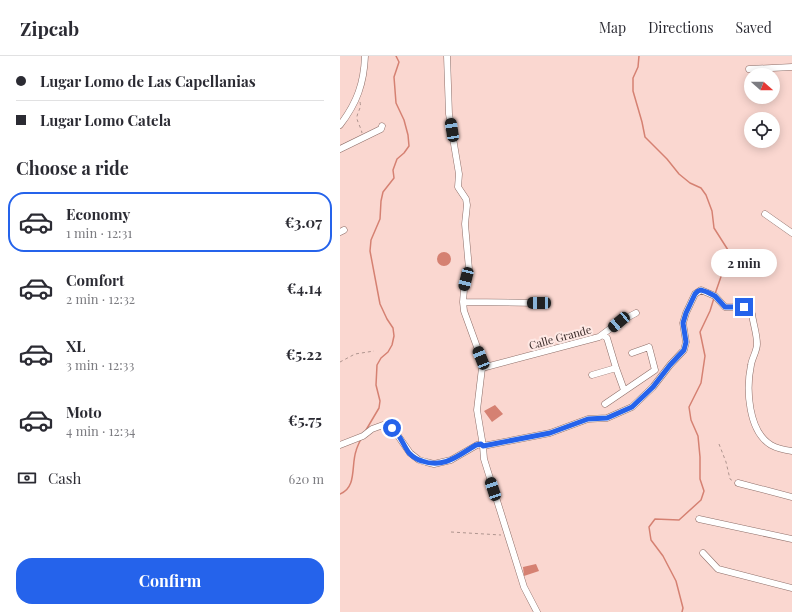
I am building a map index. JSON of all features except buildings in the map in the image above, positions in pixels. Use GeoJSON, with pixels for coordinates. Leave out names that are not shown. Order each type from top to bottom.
{"type":"FeatureCollection","features":[{"type":"Feature","properties":{"kind":"street"},"geometry":{"type":"LineString","coordinates":[[340,125],[357,99],[364,78],[365,56]]}},
{"type":"Feature","properties":{"kind":"street"},"geometry":{"type":"LineString","coordinates":[[454,56],[447,56],[449,114],[459,174],[458,187],[466,199],[467,204],[465,224],[469,269],[464,289],[463,302],[464,311],[481,358],[482,368],[477,410],[484,459],[524,587],[537,612]]}},
{"type":"Feature","properties":{"kind":"street"},"geometry":{"type":"LineString","coordinates":[[778,68],[792,67]]}},
{"type":"Feature","properties":{"kind":"street"},"geometry":{"type":"LineString","coordinates":[[340,149],[381,129],[382,126]]}},
{"type":"Feature","properties":{"kind":"street"},"geometry":{"type":"LineString","coordinates":[[765,214],[792,233]]}},
{"type":"Feature","properties":{"kind":"street"},"geometry":{"type":"LineString","coordinates":[[340,445],[363,436],[372,429],[383,425],[390,426],[410,454],[419,460],[434,464],[443,463],[459,456],[476,445],[481,444],[483,446],[550,433],[588,419],[607,418],[632,407],[653,387],[684,350],[686,342],[683,323],[695,294],[701,290],[715,296],[725,307],[744,307],[750,310],[757,345],[751,364],[751,414],[761,436],[770,444],[792,451]]}},
{"type":"Feature","properties":{"kind":"street"},"geometry":{"type":"LineString","coordinates":[[463,302],[539,303]]}},
{"type":"Feature","properties":{"kind":"street","name":"Calle Grande"},"geometry":{"type":"LineString","coordinates":[[482,368],[599,337],[619,322],[636,313]]}},
{"type":"Feature","properties":{"kind":"street"},"geometry":{"type":"LineString","coordinates":[[603,335],[607,338],[624,390]]}},
{"type":"Feature","properties":{"kind":"street"},"geometry":{"type":"LineString","coordinates":[[606,404],[624,390],[655,370],[649,347],[632,353]]}},
{"type":"Feature","properties":{"kind":"street"},"geometry":{"type":"LineString","coordinates":[[592,375],[616,368]]}},
{"type":"Feature","properties":{"kind":"street"},"geometry":{"type":"LineString","coordinates":[[738,483],[792,497]]}},
{"type":"Feature","properties":{"kind":"street"},"geometry":{"type":"LineString","coordinates":[[699,519],[792,539]]}},
{"type":"Feature","properties":{"kind":"street"},"geometry":{"type":"LineString","coordinates":[[703,554],[718,569],[792,588]]}},
{"type":"Feature","properties":{"kind":"path"},"geometry":{"type":"LineString","coordinates":[[357,99],[361,104],[357,119],[363,138]]}},
{"type":"Feature","properties":{"kind":"path"},"geometry":{"type":"LineString","coordinates":[[340,362],[355,354],[374,351]]}},
{"type":"Feature","properties":{"kind":"path"},"geometry":{"type":"LineString","coordinates":[[719,444],[726,462],[730,479],[738,483]]}},
{"type":"Feature","properties":{"kind":"path"},"geometry":{"type":"LineString","coordinates":[[451,532],[508,535]]}},
{"type":"Feature","properties":{"kind":"shaded area"},"geometry":{"type":"Polygon","coordinates":[[[444,252],[449,254],[451,259],[449,264],[444,266],[439,264],[437,259],[439,254],[444,252]]]}},
{"type":"Feature","properties":{"kind":"shaded area"},"geometry":{"type":"Polygon","coordinates":[[[495,405],[503,414],[492,422],[484,411],[495,405]]]}},
{"type":"Feature","properties":{"kind":"shaded area"},"geometry":{"type":"Polygon","coordinates":[[[536,564],[539,571],[524,576],[523,567],[536,564]]]}},
{"type":"Feature","properties":{"kind":"waterway"},"geometry":{"type":"LineString","coordinates":[[366,430],[379,408],[380,401],[376,385],[377,365],[381,358],[388,352],[392,345],[394,336],[393,328],[380,304],[370,251],[371,240],[380,219],[383,192],[394,178],[393,170],[397,159],[409,146],[404,120],[396,103],[394,77],[399,62],[396,56]]}},
{"type":"Feature","properties":{"kind":"waterway"},"geometry":{"type":"LineString","coordinates":[[639,56],[638,67],[633,78],[633,91],[645,137],[667,159],[679,174],[690,183],[701,188],[706,195],[712,211],[714,228],[728,250],[724,268],[715,294]]}},
{"type":"Feature","properties":{"kind":"waterway"},"geometry":{"type":"LineString","coordinates":[[682,612],[683,608],[676,581],[663,556],[651,540],[649,527],[655,519],[679,520],[701,500],[704,491],[700,479],[698,436],[691,420],[689,407],[701,383],[705,356],[700,332],[710,311],[714,298]]}},
{"type":"Feature","properties":{"kind":"waterway"},"geometry":{"type":"LineString","coordinates":[[340,494],[349,487],[357,448],[361,439]]}},
{"type":"Feature","properties":{"kind":"route"},"geometry":{"type":"LineString","coordinates":[[392,428],[396,431],[414,458],[434,464],[451,460],[476,445],[481,444],[483,446],[550,433],[588,419],[597,420],[607,418],[624,412],[632,407],[653,387],[684,350],[686,342],[683,323],[686,313],[698,291],[701,290],[715,296],[725,307],[744,307]]}}]}
